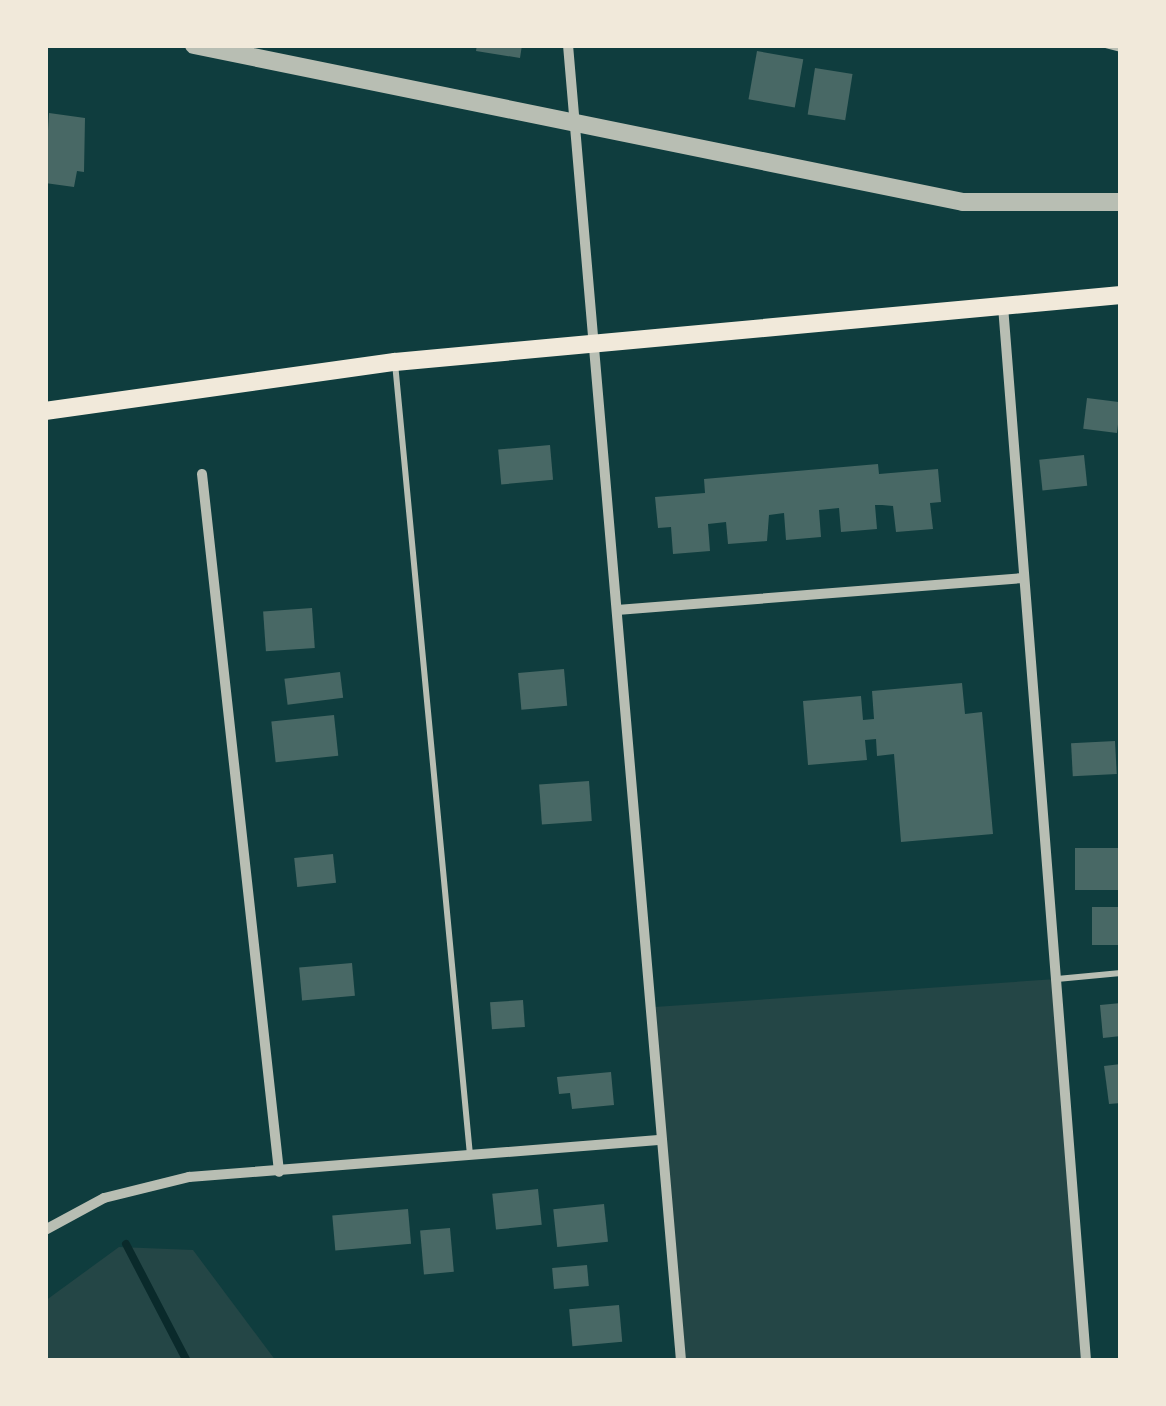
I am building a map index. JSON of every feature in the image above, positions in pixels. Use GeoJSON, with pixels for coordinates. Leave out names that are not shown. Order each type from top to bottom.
{"type":"FeatureCollection","features":[{"type":"Feature","properties":{"kind":"main road"},"geometry":{"type":"LineString","coordinates":[[45,411],[395,362],[1121,295]]}},
{"type":"Feature","properties":{"kind":"street"},"geometry":{"type":"LineString","coordinates":[[194,45],[575,126],[963,202],[1121,202]]}},
{"type":"Feature","properties":{"kind":"street"},"geometry":{"type":"LineString","coordinates":[[568,45],[681,1361]]}},
{"type":"Feature","properties":{"kind":"street"},"geometry":{"type":"LineString","coordinates":[[1003,306],[1086,1361]]}},
{"type":"Feature","properties":{"kind":"street"},"geometry":{"type":"LineString","coordinates":[[202,474],[279,1172]]}},
{"type":"Feature","properties":{"kind":"street"},"geometry":{"type":"LineString","coordinates":[[617,610],[1023,578]]}},
{"type":"Feature","properties":{"kind":"street"},"geometry":{"type":"LineString","coordinates":[[45,1230],[104,1198],[189,1177],[662,1140]]}},
{"type":"Feature","properties":{"kind":"lane"},"geometry":{"type":"LineString","coordinates":[[1106,45],[1121,49]]}},
{"type":"Feature","properties":{"kind":"lane"},"geometry":{"type":"LineString","coordinates":[[395,362],[470,1155]]}},
{"type":"Feature","properties":{"kind":"lane"},"geometry":{"type":"LineString","coordinates":[[1056,979],[1121,973]]}},
{"type":"Feature","properties":{"kind":"shaded area"},"geometry":{"type":"Polygon","coordinates":[[[1056,979],[1083,1361],[676,1361],[651,1007],[1056,979]]]}},
{"type":"Feature","properties":{"kind":"shaded area"},"geometry":{"type":"Polygon","coordinates":[[[119,1247],[193,1250],[276,1361],[45,1361],[45,1301],[119,1247]]]}},
{"type":"Feature","properties":{"kind":"building"},"geometry":{"type":"Polygon","coordinates":[[[477,45],[522,45],[520,58],[476,51],[477,45]]]}},
{"type":"Feature","properties":{"kind":"building"},"geometry":{"type":"Polygon","coordinates":[[[757,51],[803,59],[795,107],[748,99],[757,51]]]}},
{"type":"Feature","properties":{"kind":"building"},"geometry":{"type":"Polygon","coordinates":[[[815,68],[853,74],[845,120],[808,114],[815,68]]]}},
{"type":"Feature","properties":{"kind":"building"},"geometry":{"type":"Polygon","coordinates":[[[49,113],[85,118],[84,172],[77,171],[74,187],[45,183],[49,113]]]}},
{"type":"Feature","properties":{"kind":"building"},"geometry":{"type":"Polygon","coordinates":[[[1087,398],[1121,402],[1117,433],[1083,429],[1087,398]]]}},
{"type":"Feature","properties":{"kind":"building"},"geometry":{"type":"Polygon","coordinates":[[[550,445],[553,480],[501,484],[498,450],[550,445]]]}},
{"type":"Feature","properties":{"kind":"building"},"geometry":{"type":"Polygon","coordinates":[[[1084,455],[1087,486],[1042,491],[1039,460],[1084,455]]]}},
{"type":"Feature","properties":{"kind":"building"},"geometry":{"type":"Polygon","coordinates":[[[878,464],[879,474],[938,469],[941,502],[930,503],[933,529],[896,532],[893,506],[875,505],[877,529],[841,532],[839,508],[819,510],[821,537],[786,540],[784,513],[769,515],[767,541],[728,544],[726,522],[708,524],[710,551],[673,554],[671,527],[658,528],[655,497],[705,493],[704,479],[878,464]]]}},
{"type":"Feature","properties":{"kind":"building"},"geometry":{"type":"Polygon","coordinates":[[[312,608],[315,648],[266,651],[263,611],[312,608]]]}},
{"type":"Feature","properties":{"kind":"building"},"geometry":{"type":"Polygon","coordinates":[[[564,669],[567,706],[521,710],[518,673],[564,669]]]}},
{"type":"Feature","properties":{"kind":"building"},"geometry":{"type":"Polygon","coordinates":[[[340,672],[343,698],[288,705],[284,679],[340,672]]]}},
{"type":"Feature","properties":{"kind":"building"},"geometry":{"type":"Polygon","coordinates":[[[962,683],[965,714],[982,712],[993,834],[901,842],[894,754],[877,756],[876,739],[865,740],[867,760],[808,765],[803,701],[861,696],[863,720],[874,719],[872,691],[962,683]]]}},
{"type":"Feature","properties":{"kind":"building"},"geometry":{"type":"Polygon","coordinates":[[[334,715],[338,756],[276,762],[271,722],[334,715]]]}},
{"type":"Feature","properties":{"kind":"building"},"geometry":{"type":"Polygon","coordinates":[[[1115,741],[1117,774],[1073,776],[1071,743],[1115,741]]]}},
{"type":"Feature","properties":{"kind":"building"},"geometry":{"type":"Polygon","coordinates":[[[589,781],[592,821],[542,824],[539,784],[589,781]]]}},
{"type":"Feature","properties":{"kind":"building"},"geometry":{"type":"Polygon","coordinates":[[[1075,848],[1121,848],[1121,890],[1075,890],[1075,848]]]}},
{"type":"Feature","properties":{"kind":"building"},"geometry":{"type":"Polygon","coordinates":[[[333,854],[336,883],[297,887],[294,858],[333,854]]]}},
{"type":"Feature","properties":{"kind":"building"},"geometry":{"type":"Polygon","coordinates":[[[1092,907],[1121,907],[1121,945],[1092,945],[1092,907]]]}},
{"type":"Feature","properties":{"kind":"building"},"geometry":{"type":"Polygon","coordinates":[[[352,963],[355,996],[302,1000],[299,968],[352,963]]]}},
{"type":"Feature","properties":{"kind":"building"},"geometry":{"type":"Polygon","coordinates":[[[523,1000],[525,1027],[492,1029],[490,1002],[523,1000]]]}},
{"type":"Feature","properties":{"kind":"building"},"geometry":{"type":"Polygon","coordinates":[[[1121,1003],[1121,1036],[1103,1038],[1100,1005],[1121,1003]]]}},
{"type":"Feature","properties":{"kind":"building"},"geometry":{"type":"Polygon","coordinates":[[[1121,1064],[1121,1103],[1109,1104],[1104,1066],[1121,1064]]]}},
{"type":"Feature","properties":{"kind":"building"},"geometry":{"type":"Polygon","coordinates":[[[611,1072],[614,1105],[572,1109],[570,1093],[559,1094],[557,1077],[611,1072]]]}},
{"type":"Feature","properties":{"kind":"building"},"geometry":{"type":"Polygon","coordinates":[[[538,1189],[542,1225],[496,1230],[492,1194],[538,1189]]]}},
{"type":"Feature","properties":{"kind":"building"},"geometry":{"type":"Polygon","coordinates":[[[604,1204],[608,1242],[557,1247],[553,1209],[604,1204]]]}},
{"type":"Feature","properties":{"kind":"building"},"geometry":{"type":"Polygon","coordinates":[[[408,1209],[411,1244],[335,1250],[332,1216],[408,1209]]]}},
{"type":"Feature","properties":{"kind":"building"},"geometry":{"type":"Polygon","coordinates":[[[450,1228],[454,1272],[424,1274],[420,1231],[450,1228]]]}},
{"type":"Feature","properties":{"kind":"building"},"geometry":{"type":"Polygon","coordinates":[[[587,1265],[589,1286],[554,1289],[552,1268],[587,1265]]]}},
{"type":"Feature","properties":{"kind":"building"},"geometry":{"type":"Polygon","coordinates":[[[619,1305],[622,1342],[572,1346],[569,1309],[619,1305]]]}},
{"type":"Feature","properties":{"kind":"waterway"},"geometry":{"type":"LineString","coordinates":[[126,1244],[187,1361]]}}]}
